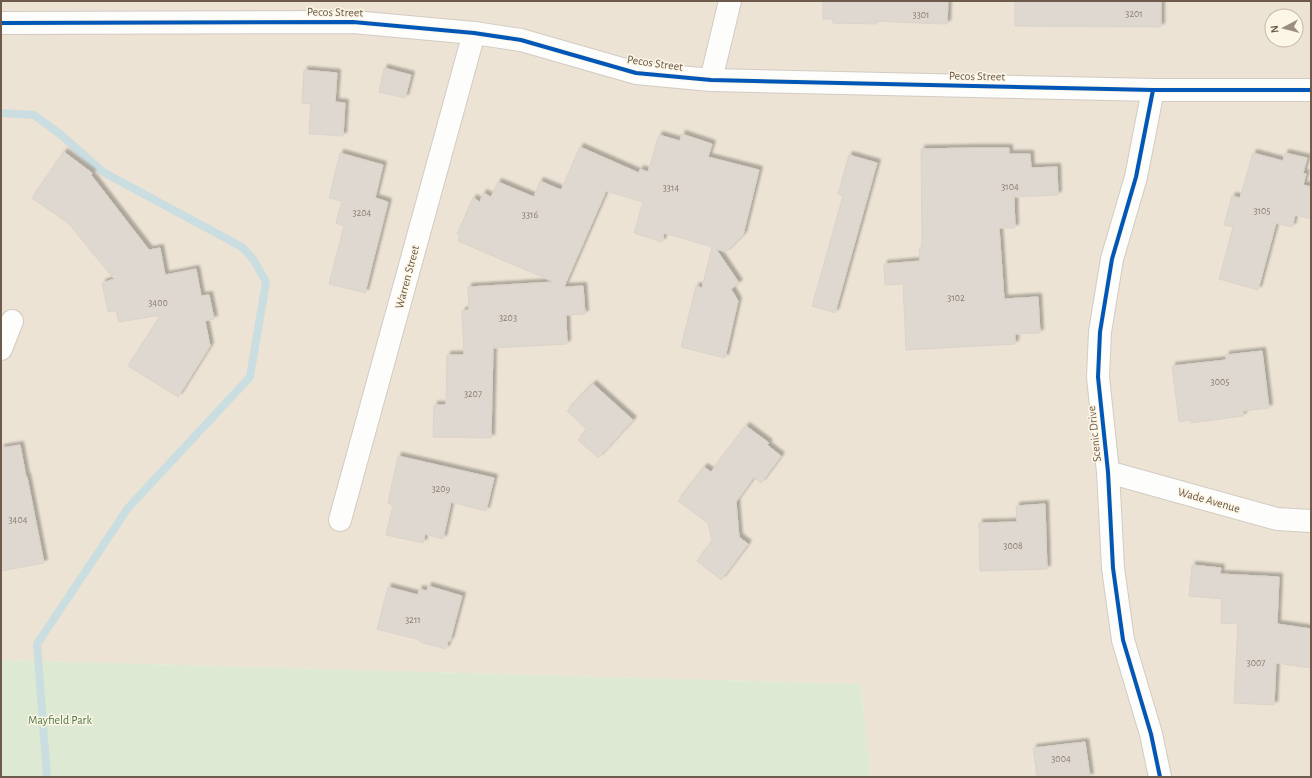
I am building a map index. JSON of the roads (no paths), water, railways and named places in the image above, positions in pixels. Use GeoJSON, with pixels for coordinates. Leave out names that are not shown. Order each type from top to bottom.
{"type":"FeatureCollection","features":[{"type":"Feature","properties":{"kind":"street"},"geometry":{"type":"LineString","coordinates":[[711,80],[730,1]]}},
{"type":"Feature","properties":{"kind":"street","name":"Pecos Street"},"geometry":{"type":"LineString","coordinates":[[1,23],[353,22],[474,33],[522,40],[636,73],[711,80],[1153,90],[1311,90]]}},
{"type":"Feature","properties":{"kind":"street","name":"Warren Street"},"geometry":{"type":"LineString","coordinates":[[340,520],[474,33]]}},
{"type":"Feature","properties":{"kind":"street","name":"Scenic Drive"},"geometry":{"type":"LineString","coordinates":[[1153,90],[1136,177],[1112,259],[1100,332],[1098,377],[1108,472],[1114,568],[1123,640],[1150,734],[1160,777]]}},
{"type":"Feature","properties":{"kind":"street"},"geometry":{"type":"LineString","coordinates":[[1,349],[12,321]]}},
{"type":"Feature","properties":{"kind":"street","name":"Wade Avenue"},"geometry":{"type":"LineString","coordinates":[[1108,472],[1277,519],[1311,521]]}},
{"type":"Feature","properties":{"kind":"waterway"},"geometry":{"type":"LineString","coordinates":[[1,113],[34,115],[60,134],[103,172],[242,247],[253,259],[266,282],[250,377],[128,508],[37,644],[47,777]]}},
{"type":"Feature","properties":{"kind":"park label","name":"Mayfield Park"},"geometry":{"type":"Point","coordinates":[60,720]}}]}
